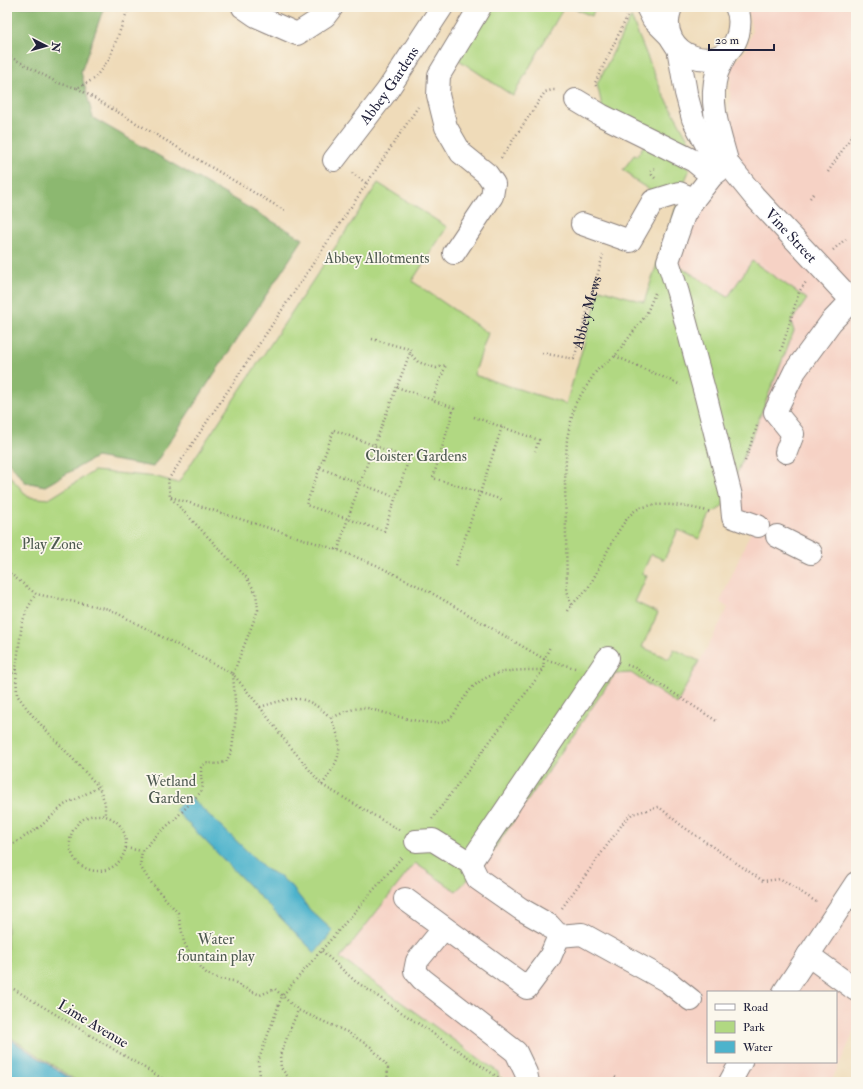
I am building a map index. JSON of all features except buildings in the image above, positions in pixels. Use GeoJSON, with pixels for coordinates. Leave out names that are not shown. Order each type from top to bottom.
{"type":"FeatureCollection","features":[{"type":"Feature","properties":{"kind":"main road"},"geometry":{"type":"LineString","coordinates":[[244,7],[256,16],[297,34],[325,16],[332,7]]}},
{"type":"Feature","properties":{"kind":"main road","name":"Abbey Gardens"},"geometry":{"type":"LineString","coordinates":[[334,160],[387,91],[442,7]]}},
{"type":"Feature","properties":{"kind":"main road"},"geometry":{"type":"LineString","coordinates":[[454,252],[492,196],[494,184],[487,174],[461,153],[446,127],[438,95],[439,75],[480,7]]}},
{"type":"Feature","properties":{"kind":"main road","name":"Vine Street"},"geometry":{"type":"LineString","coordinates":[[671,7],[668,20],[686,93],[694,119],[720,170],[754,196],[854,303]]}},
{"type":"Feature","properties":{"kind":"main road","name":"Vine Street"},"geometry":{"type":"LineString","coordinates":[[720,170],[719,132],[714,106],[714,94],[718,71],[728,50],[737,38],[740,8]]}},
{"type":"Feature","properties":{"kind":"main road"},"geometry":{"type":"LineString","coordinates":[[638,11],[653,19],[688,55],[701,59],[717,58],[728,50]]}},
{"type":"Feature","properties":{"kind":"main road"},"geometry":{"type":"LineString","coordinates":[[576,100],[602,115],[694,161],[720,170],[694,199],[684,215],[668,261],[706,397],[731,496],[733,517],[758,526]]}},
{"type":"Feature","properties":{"kind":"main road"},"geometry":{"type":"LineString","coordinates":[[582,224],[630,241],[653,201],[679,193],[694,199]]}},
{"type":"Feature","properties":{"kind":"main road"},"geometry":{"type":"LineString","coordinates":[[786,452],[793,434],[775,412],[795,371],[831,322],[854,303]]}},
{"type":"Feature","properties":{"kind":"main road"},"geometry":{"type":"LineString","coordinates":[[777,536],[811,553]]}},
{"type":"Feature","properties":{"kind":"main road"},"geometry":{"type":"LineString","coordinates":[[470,863],[608,658]]}},
{"type":"Feature","properties":{"kind":"main road"},"geometry":{"type":"LineString","coordinates":[[416,841],[433,840],[470,863],[478,879],[554,930],[582,934],[667,980],[691,1000]]}},
{"type":"Feature","properties":{"kind":"main road"},"geometry":{"type":"LineString","coordinates":[[785,991],[856,883]]}},
{"type":"Feature","properties":{"kind":"main road"},"geometry":{"type":"LineString","coordinates":[[405,899],[526,988],[550,957],[554,930]]}},
{"type":"Feature","properties":{"kind":"main road"},"geometry":{"type":"LineString","coordinates":[[444,928],[417,961],[415,971],[422,979],[516,1052],[526,1072],[528,1082]]}},
{"type":"Feature","properties":{"kind":"main road"},"geometry":{"type":"LineString","coordinates":[[808,955],[856,990]]}},
{"type":"Feature","properties":{"kind":"main road"},"geometry":{"type":"LineString","coordinates":[[730,1082],[740,1063]]}},
{"type":"Feature","properties":{"kind":"path"},"geometry":{"type":"LineString","coordinates":[[77,88],[94,79],[109,59],[129,7]]}},
{"type":"Feature","properties":{"kind":"path"},"geometry":{"type":"LineString","coordinates":[[602,115],[595,83],[638,11]]}},
{"type":"Feature","properties":{"kind":"path"},"geometry":{"type":"LineString","coordinates":[[7,55],[58,83],[77,88],[287,212]]}},
{"type":"Feature","properties":{"kind":"path"},"geometry":{"type":"LineString","coordinates":[[487,174],[501,158],[546,92],[552,90],[560,91],[576,100]]}},
{"type":"Feature","properties":{"kind":"path"},"geometry":{"type":"LineString","coordinates":[[388,1082],[388,1067],[371,1047],[347,1032],[298,1010],[276,989],[260,995],[242,987],[234,981],[220,979],[206,974],[191,956],[184,942],[178,913],[149,880],[140,866],[142,851],[158,834],[175,820],[198,795],[203,786],[201,768],[205,763],[217,764],[226,762],[232,750],[236,714],[233,674],[258,610],[256,593],[246,577],[170,497],[168,480],[418,107]]}},
{"type":"Feature","properties":{"kind":"path"},"geometry":{"type":"LineString","coordinates":[[828,172],[855,131]]}},
{"type":"Feature","properties":{"kind":"path"},"geometry":{"type":"LineString","coordinates":[[810,198],[815,192]]}},
{"type":"Feature","properties":{"kind":"path","name":"Abbey Mews"},"geometry":{"type":"LineString","coordinates":[[542,353],[574,359],[609,233]]}},
{"type":"Feature","properties":{"kind":"path"},"geometry":{"type":"LineString","coordinates":[[571,605],[566,582],[565,481],[567,438],[576,404],[597,370],[616,356],[646,315],[668,261]]}},
{"type":"Feature","properties":{"kind":"path"},"geometry":{"type":"LineString","coordinates":[[338,550],[374,445],[412,350],[372,339]]}},
{"type":"Feature","properties":{"kind":"path"},"geometry":{"type":"LineString","coordinates":[[410,353],[418,362],[436,368],[446,365],[432,400]]}},
{"type":"Feature","properties":{"kind":"path"},"geometry":{"type":"LineString","coordinates":[[616,356],[706,397]]}},
{"type":"Feature","properties":{"kind":"path"},"geometry":{"type":"LineString","coordinates":[[397,387],[454,408],[433,478],[502,500]]}},
{"type":"Feature","properties":{"kind":"path"},"geometry":{"type":"LineString","coordinates":[[474,417],[539,440],[535,451]]}},
{"type":"Feature","properties":{"kind":"path"},"geometry":{"type":"LineString","coordinates":[[456,565],[502,427]]}},
{"type":"Feature","properties":{"kind":"path"},"geometry":{"type":"LineString","coordinates":[[334,430],[409,459],[384,531],[306,505],[320,468],[334,430]]}},
{"type":"Feature","properties":{"kind":"path"},"geometry":{"type":"LineString","coordinates":[[320,468],[395,496]]}},
{"type":"Feature","properties":{"kind":"path"},"geometry":{"type":"LineString","coordinates":[[170,497],[338,550],[376,565],[430,592],[488,624],[544,659],[575,668],[579,663]]}},
{"type":"Feature","properties":{"kind":"path"},"geometry":{"type":"LineString","coordinates":[[568,611],[571,605],[589,588],[624,522],[637,509],[648,506],[688,507],[733,517]]}},
{"type":"Feature","properties":{"kind":"path"},"geometry":{"type":"LineString","coordinates":[[7,571],[36,594],[108,609],[233,674],[322,785],[348,799],[416,841]]}},
{"type":"Feature","properties":{"kind":"path"},"geometry":{"type":"LineString","coordinates":[[36,594],[22,623],[16,669],[17,695],[32,715],[99,787],[105,803],[105,816]]}},
{"type":"Feature","properties":{"kind":"path"},"geometry":{"type":"LineString","coordinates":[[261,1082],[258,1062],[282,996],[416,841],[542,670],[544,659],[550,647]]}},
{"type":"Feature","properties":{"kind":"path"},"geometry":{"type":"LineString","coordinates":[[608,658],[635,668],[718,722]]}},
{"type":"Feature","properties":{"kind":"path"},"geometry":{"type":"LineString","coordinates":[[7,679],[16,669]]}},
{"type":"Feature","properties":{"kind":"path"},"geometry":{"type":"LineString","coordinates":[[331,718],[348,710],[364,707],[434,724],[447,721],[456,711],[470,690],[478,682],[491,675],[510,670],[542,670]]}},
{"type":"Feature","properties":{"kind":"path"},"geometry":{"type":"LineString","coordinates":[[260,707],[287,699],[297,698],[307,700],[320,708],[331,718],[339,739],[339,755],[334,767],[322,785]]}},
{"type":"Feature","properties":{"kind":"path"},"geometry":{"type":"LineString","coordinates":[[7,848],[41,826],[64,805],[99,787]]}},
{"type":"Feature","properties":{"kind":"path"},"geometry":{"type":"LineString","coordinates":[[554,930],[564,906],[626,819],[632,814],[659,807],[682,826],[762,880],[781,879],[834,916]]}},
{"type":"Feature","properties":{"kind":"path"},"geometry":{"type":"LineString","coordinates":[[95,815],[105,816],[115,820],[122,828],[126,838],[126,848],[122,858],[115,866],[106,871],[96,872],[86,869],[77,863],[69,844],[71,833],[77,824],[85,818],[95,815]]}},
{"type":"Feature","properties":{"kind":"path"},"geometry":{"type":"LineString","coordinates":[[126,848],[142,851]]}},
{"type":"Feature","properties":{"kind":"path"},"geometry":{"type":"LineString","coordinates":[[322,951],[354,981],[505,1082]]}},
{"type":"Feature","properties":{"kind":"path","name":"Lime Avenue"},"geometry":{"type":"LineString","coordinates":[[7,985],[168,1082]]}},
{"type":"Feature","properties":{"kind":"path"},"geometry":{"type":"LineString","coordinates":[[292,1082],[281,1068],[280,1055],[298,1010]]}},
{"type":"Feature","properties":{"kind":"path"},"geometry":{"type":"LineString","coordinates":[[615,1076],[623,1082]]}},
{"type":"Feature","properties":{"kind":"shaded area"},"geometry":{"type":"Polygon","coordinates":[[[747,7],[856,7],[856,1028],[831,1082],[510,1082],[340,958],[415,862],[456,891],[483,865],[615,674],[631,673],[677,704],[728,608],[720,602],[756,520],[735,509],[732,486],[794,331],[791,322],[752,262],[728,297],[676,264],[695,216],[728,164],[731,65],[746,50],[752,31],[747,7]]]}},
{"type":"Feature","properties":{"kind":"green space"},"geometry":{"type":"Polygon","coordinates":[[[7,7],[104,7],[81,72],[93,118],[303,239],[153,467],[96,457],[45,486],[25,482],[7,460],[7,7]]]}},
{"type":"Feature","properties":{"kind":"green space"},"geometry":{"type":"Polygon","coordinates":[[[490,7],[564,7],[513,96],[459,60],[490,7]]]}},
{"type":"Feature","properties":{"kind":"green space"},"geometry":{"type":"Polygon","coordinates":[[[570,7],[595,7],[592,16],[570,7]]]}},
{"type":"Feature","properties":{"kind":"green space"},"geometry":{"type":"Polygon","coordinates":[[[631,17],[661,90],[694,150],[603,110],[597,84],[631,17]]]}},
{"type":"Feature","properties":{"kind":"green space"},"geometry":{"type":"Polygon","coordinates":[[[644,145],[690,169],[683,185],[656,194],[631,178],[631,175],[623,170],[634,155],[637,156],[644,145]]]}},
{"type":"Feature","properties":{"kind":"green space"},"geometry":{"type":"Polygon","coordinates":[[[378,183],[447,227],[412,281],[488,333],[474,375],[566,404],[600,289],[644,302],[678,202],[676,264],[728,297],[752,261],[807,299],[791,322],[794,331],[732,486],[722,507],[710,515],[699,539],[678,530],[664,560],[651,554],[642,574],[647,576],[635,602],[658,613],[642,647],[669,659],[674,649],[699,661],[677,704],[631,673],[615,674],[483,865],[456,891],[415,863],[340,958],[498,1072],[500,1082],[78,1082],[7,1035],[7,473],[28,497],[49,499],[94,471],[157,477],[178,483],[378,183]]]}},
{"type":"Feature","properties":{"kind":"water"},"geometry":{"type":"Polygon","coordinates":[[[189,796],[267,870],[278,875],[291,886],[310,910],[333,931],[315,953],[175,810],[189,796]]]}},
{"type":"Feature","properties":{"kind":"water"},"geometry":{"type":"Polygon","coordinates":[[[7,1037],[75,1082],[7,1082],[7,1037]]]}},
{"type":"Feature","properties":{"kind":"park label","name":"Abbey Allotments"},"geometry":{"type":"Point","coordinates":[377,258]}},
{"type":"Feature","properties":{"kind":"park label","name":"Cloister Gardens"},"geometry":{"type":"Point","coordinates":[416,456]}},
{"type":"Feature","properties":{"kind":"park label","name":"Play Zone"},"geometry":{"type":"Point","coordinates":[52,544]}},
{"type":"Feature","properties":{"kind":"park label","name":"Wetland Garden"},"geometry":{"type":"Point","coordinates":[171,790]}},
{"type":"Feature","properties":{"kind":"park label","name":"Water fountain play"},"geometry":{"type":"Point","coordinates":[216,948]}}]}
